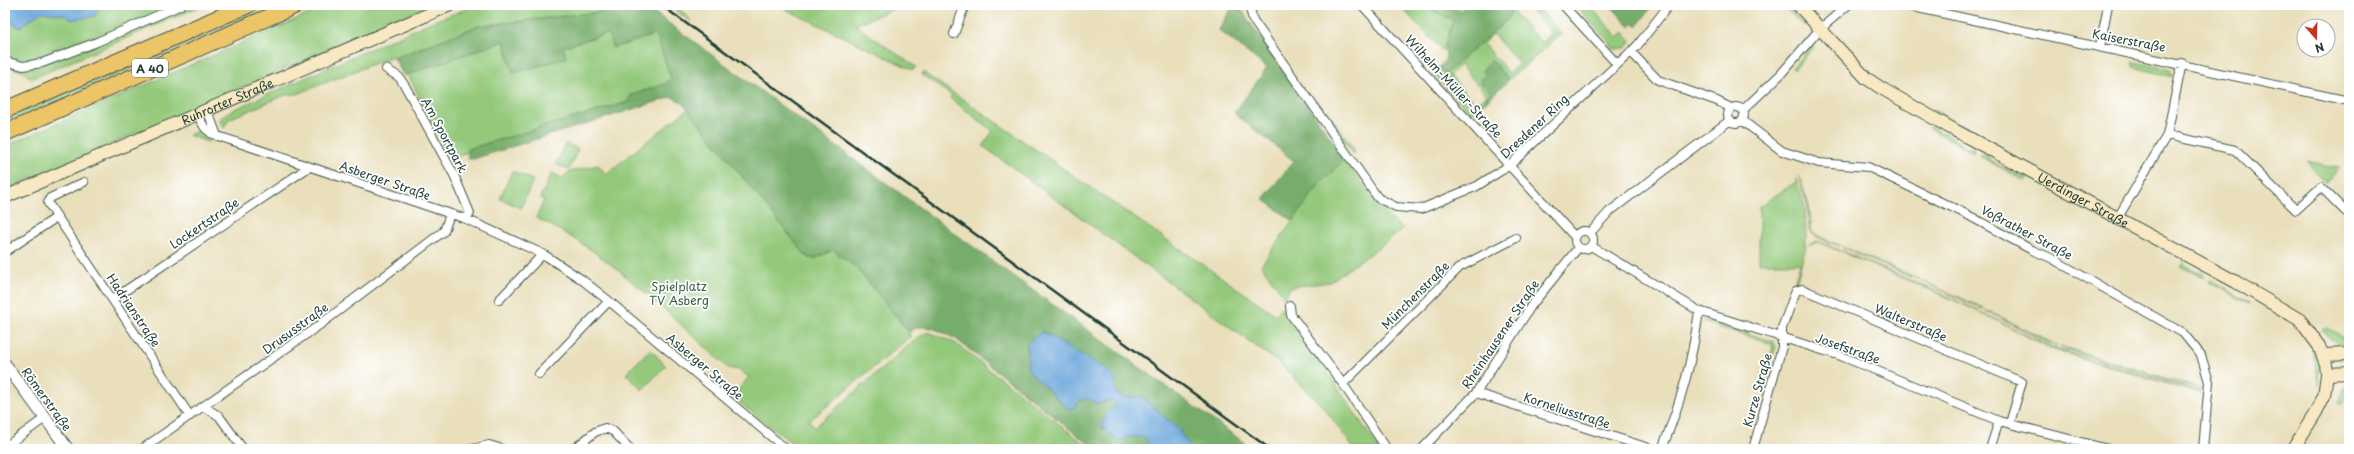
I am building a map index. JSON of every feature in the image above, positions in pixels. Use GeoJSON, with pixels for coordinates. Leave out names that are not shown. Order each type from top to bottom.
{"type":"FeatureCollection","features":[{"type":"Feature","properties":{"kind":"highway","name":"A 40"},"geometry":{"type":"LineString","coordinates":[[5,110],[248,5]]}},
{"type":"Feature","properties":{"kind":"highway","name":"A 40"},"geometry":{"type":"LineString","coordinates":[[5,133],[296,5]]}},
{"type":"Feature","properties":{"kind":"main road","name":"Ruhrorter Straße"},"geometry":{"type":"LineString","coordinates":[[5,197],[450,5]]}},
{"type":"Feature","properties":{"kind":"main road","name":"Uerdinger Straße"},"geometry":{"type":"LineString","coordinates":[[1798,5],[1866,78],[1956,131],[2284,309],[2300,320],[2316,342],[2323,355]]}},
{"type":"Feature","properties":{"kind":"main road"},"geometry":{"type":"LineString","coordinates":[[2293,449],[2319,407],[2324,396],[2326,374],[2323,355],[2349,354]]}},
{"type":"Feature","properties":{"kind":"main road"},"geometry":{"type":"LineString","coordinates":[[2326,374],[2349,373]]}},
{"type":"Feature","properties":{"kind":"street"},"geometry":{"type":"LineString","coordinates":[[5,61],[24,66],[42,63],[97,42],[181,5]]}},
{"type":"Feature","properties":{"kind":"street"},"geometry":{"type":"LineString","coordinates":[[954,34],[965,5]]}},
{"type":"Feature","properties":{"kind":"street","name":"Dresdener Ring"},"geometry":{"type":"LineString","coordinates":[[1249,5],[1253,20],[1378,198],[1396,207],[1421,209],[1478,186],[1510,165],[1631,52],[1669,5]]}},
{"type":"Feature","properties":{"kind":"street","name":"Wilhelm-Müller-Straße"},"geometry":{"type":"LineString","coordinates":[[1362,5],[1575,237]]}},
{"type":"Feature","properties":{"kind":"street"},"geometry":{"type":"LineString","coordinates":[[1563,5],[1617,64]]}},
{"type":"Feature","properties":{"kind":"street"},"geometry":{"type":"LineString","coordinates":[[1743,110],[1780,75],[1820,30],[1848,5]]}},
{"type":"Feature","properties":{"kind":"street","name":"Kaiserstraße"},"geometry":{"type":"LineString","coordinates":[[1904,5],[2182,63],[2349,101]]}},
{"type":"Feature","properties":{"kind":"street"},"geometry":{"type":"LineString","coordinates":[[2100,47],[2108,5]]}},
{"type":"Feature","properties":{"kind":"street"},"geometry":{"type":"LineString","coordinates":[[1631,52],[1658,80],[1717,101],[1732,108],[1738,107],[1743,110],[1745,114],[1743,121],[1734,124],[1730,121],[1728,116],[1732,108]]}},
{"type":"Feature","properties":{"kind":"street"},"geometry":{"type":"LineString","coordinates":[[2117,219],[2167,135],[2182,63]]}},
{"type":"Feature","properties":{"kind":"street","name":"Am Sportpark"},"geometry":{"type":"LineString","coordinates":[[386,69],[399,77],[405,86],[454,175],[470,213],[466,220]]}},
{"type":"Feature","properties":{"kind":"street","name":"Asberger Straße"},"geometry":{"type":"LineString","coordinates":[[202,111],[217,136],[450,214],[543,254],[609,301],[786,449]]}},
{"type":"Feature","properties":{"kind":"street"},"geometry":{"type":"LineString","coordinates":[[1590,233],[1609,212],[1730,121]]}},
{"type":"Feature","properties":{"kind":"street","name":"Voßrather Straße"},"geometry":{"type":"LineString","coordinates":[[1743,121],[1782,151],[1819,163],[1868,167],[1966,214],[2032,250],[2051,258],[2182,333],[2201,355],[2209,382],[2203,449]]}},
{"type":"Feature","properties":{"kind":"street"},"geometry":{"type":"LineString","coordinates":[[2167,135],[2235,150],[2296,210],[2321,186],[2346,212],[2349,209]]}},
{"type":"Feature","properties":{"kind":"street","name":"Lockertstraße"},"geometry":{"type":"LineString","coordinates":[[112,299],[309,167]]}},
{"type":"Feature","properties":{"kind":"street","name":"Hadrianstraße"},"geometry":{"type":"LineString","coordinates":[[84,182],[47,200],[190,416]]}},
{"type":"Feature","properties":{"kind":"street","name":"Drususstraße"},"geometry":{"type":"LineString","coordinates":[[142,449],[322,324],[444,231],[450,214]]}},
{"type":"Feature","properties":{"kind":"street"},"geometry":{"type":"LineString","coordinates":[[5,252],[57,217]]}},
{"type":"Feature","properties":{"kind":"street"},"geometry":{"type":"LineString","coordinates":[[1582,231],[1590,233],[1593,238],[1591,246],[1585,250],[1578,248],[1575,243],[1575,237],[1582,231]]}},
{"type":"Feature","properties":{"kind":"street","name":"Münchenstraße"},"geometry":{"type":"LineString","coordinates":[[1343,384],[1460,267],[1516,238]]}},
{"type":"Feature","properties":{"kind":"street","name":"Josefstraße"},"geometry":{"type":"LineString","coordinates":[[1591,246],[1698,311],[1841,356],[1999,420],[2108,449]]}},
{"type":"Feature","properties":{"kind":"street","name":"Rheinhausener Straße"},"geometry":{"type":"LineString","coordinates":[[1422,449],[1476,393],[1531,306],[1578,248]]}},
{"type":"Feature","properties":{"kind":"street"},"geometry":{"type":"LineString","coordinates":[[499,300],[543,254]]}},
{"type":"Feature","properties":{"kind":"street","name":"Walterstraße"},"geometry":{"type":"LineString","coordinates":[[1782,338],[1782,328],[1796,291],[1802,288],[2022,382],[2010,423]]}},
{"type":"Feature","properties":{"kind":"street"},"geometry":{"type":"LineString","coordinates":[[539,374],[609,301]]}},
{"type":"Feature","properties":{"kind":"street"},"geometry":{"type":"LineString","coordinates":[[1290,306],[1291,315],[1343,384],[1388,449]]}},
{"type":"Feature","properties":{"kind":"street"},"geometry":{"type":"LineString","coordinates":[[1662,449],[1686,385],[1694,349],[1698,311]]}},
{"type":"Feature","properties":{"kind":"street","name":"Kurze Straße"},"geometry":{"type":"LineString","coordinates":[[1753,449],[1782,347],[1782,338]]}},
{"type":"Feature","properties":{"kind":"street","name":"Römerstraße"},"geometry":{"type":"LineString","coordinates":[[5,364],[68,449]]}},
{"type":"Feature","properties":{"kind":"street","name":"Korneliusstraße"},"geometry":{"type":"LineString","coordinates":[[1476,393],[1652,449]]}},
{"type":"Feature","properties":{"kind":"street"},"geometry":{"type":"LineString","coordinates":[[204,407],[219,416],[243,449]]}},
{"type":"Feature","properties":{"kind":"street"},"geometry":{"type":"LineString","coordinates":[[5,447],[45,418]]}},
{"type":"Feature","properties":{"kind":"street"},"geometry":{"type":"LineString","coordinates":[[1990,449],[1999,420]]}},
{"type":"Feature","properties":{"kind":"street"},"geometry":{"type":"LineString","coordinates":[[574,449],[595,432],[605,428],[613,431],[630,449]]}},
{"type":"Feature","properties":{"kind":"street"},"geometry":{"type":"LineString","coordinates":[[472,449],[489,445],[502,449]]}},
{"type":"Feature","properties":{"kind":"green space"},"geometry":{"type":"Polygon","coordinates":[[[100,5],[203,5],[31,79],[25,73],[5,65],[20,62],[5,59],[5,16],[19,28],[41,12],[95,16],[100,5]]]}},
{"type":"Feature","properties":{"kind":"green space"},"geometry":{"type":"Polygon","coordinates":[[[265,5],[275,5],[5,123],[5,119],[265,5]]]}},
{"type":"Feature","properties":{"kind":"green space"},"geometry":{"type":"Polygon","coordinates":[[[329,5],[431,5],[5,190],[5,146],[329,5]]]}},
{"type":"Feature","properties":{"kind":"green space"},"geometry":{"type":"Polygon","coordinates":[[[478,5],[618,5],[599,12],[478,26],[394,58],[393,56],[297,94],[285,95],[229,119],[224,128],[221,124],[220,119],[226,113],[431,22],[478,5]]]}},
{"type":"Feature","properties":{"kind":"green space"},"geometry":{"type":"Polygon","coordinates":[[[619,5],[644,5],[1006,271],[1253,449],[1095,449],[956,339],[927,327],[921,327],[909,332],[856,267],[833,250],[814,259],[807,257],[682,102],[672,97],[473,159],[468,158],[468,149],[628,102],[631,95],[665,84],[671,79],[656,34],[613,48],[608,33],[563,47],[566,58],[513,73],[504,41],[404,76],[394,58],[478,26],[599,12],[619,5]]]}},
{"type":"Feature","properties":{"kind":"green space"},"geometry":{"type":"Polygon","coordinates":[[[667,5],[676,5],[692,22],[667,5]]]}},
{"type":"Feature","properties":{"kind":"green space"},"geometry":{"type":"Polygon","coordinates":[[[777,5],[874,5],[896,8],[855,25],[916,67],[913,70],[777,5]]]}},
{"type":"Feature","properties":{"kind":"green space"},"geometry":{"type":"Polygon","coordinates":[[[1233,5],[1238,5],[1345,159],[1318,186],[1293,221],[1263,199],[1294,161],[1234,113],[1267,68],[1219,30],[1233,5]]]}},
{"type":"Feature","properties":{"kind":"green space"},"geometry":{"type":"Polygon","coordinates":[[[1399,5],[1421,5],[1453,20],[1443,51],[1399,5]]]}},
{"type":"Feature","properties":{"kind":"green space"},"geometry":{"type":"Polygon","coordinates":[[[1421,5],[1456,5],[1461,10],[1467,5],[1518,5],[1513,9],[1507,20],[1445,74],[1440,68],[1446,58],[1445,47],[1453,20],[1421,5]]]}},
{"type":"Feature","properties":{"kind":"green space"},"geometry":{"type":"Polygon","coordinates":[[[1518,5],[1522,5],[1514,13],[1542,43],[1552,33],[1527,5],[1536,5],[1561,34],[1509,80],[1491,60],[1487,64],[1486,75],[1482,84],[1490,92],[1488,98],[1471,114],[1432,73],[1443,63],[1440,68],[1445,74],[1507,20],[1513,9],[1518,5]],[[1493,34],[1483,44],[1509,73],[1519,63],[1493,34]],[[1460,65],[1449,75],[1476,104],[1487,95],[1460,65]]]}},
{"type":"Feature","properties":{"kind":"green space"},"geometry":{"type":"Polygon","coordinates":[[[1575,5],[1589,5],[1618,37],[1624,32],[1631,41],[1626,48],[1615,49],[1575,5]]]}},
{"type":"Feature","properties":{"kind":"green space"},"geometry":{"type":"Polygon","coordinates":[[[1610,5],[1653,5],[1637,26],[1634,23],[1630,27],[1610,5]]]}},
{"type":"Feature","properties":{"kind":"green space"},"geometry":{"type":"Polygon","coordinates":[[[1786,5],[1805,25],[1804,26],[1785,8],[1786,5]]]}},
{"type":"Feature","properties":{"kind":"green space"},"geometry":{"type":"Polygon","coordinates":[[[608,33],[613,48],[656,34],[671,79],[665,84],[631,95],[628,102],[468,149],[466,153],[450,160],[408,74],[504,41],[514,73],[566,58],[563,47],[608,33]]]}},
{"type":"Feature","properties":{"kind":"green space"},"geometry":{"type":"Polygon","coordinates":[[[1812,45],[1814,47],[1794,70],[1792,68],[1812,45]]]}},
{"type":"Feature","properties":{"kind":"green space"},"geometry":{"type":"Polygon","coordinates":[[[1491,60],[1509,80],[1483,104],[1490,92],[1482,84],[1481,79],[1486,75],[1482,71],[1491,60]]]}},
{"type":"Feature","properties":{"kind":"green space"},"geometry":{"type":"Polygon","coordinates":[[[2133,62],[2171,70],[2173,77],[2133,67],[2133,62]]]}},
{"type":"Feature","properties":{"kind":"green space"},"geometry":{"type":"Polygon","coordinates":[[[923,72],[1276,315],[1281,307],[1289,315],[1379,449],[1354,449],[1325,409],[1279,363],[983,146],[993,131],[950,98],[952,96],[922,75],[923,72]]]}},
{"type":"Feature","properties":{"kind":"green space","name":"Spielplatz TV Asberg"},"geometry":{"type":"Polygon","coordinates":[[[688,109],[807,257],[814,259],[833,250],[856,267],[909,332],[910,337],[809,421],[815,427],[916,339],[928,332],[955,343],[1091,449],[800,449],[732,397],[749,377],[739,370],[728,368],[660,306],[613,266],[563,232],[536,218],[544,200],[540,198],[552,173],[562,178],[569,172],[598,165],[606,174],[688,109]]]}},
{"type":"Feature","properties":{"kind":"green space"},"geometry":{"type":"Polygon","coordinates":[[[1933,109],[1969,129],[1969,134],[1967,130],[1932,111],[1933,109]]]}},
{"type":"Feature","properties":{"kind":"green space"},"geometry":{"type":"Polygon","coordinates":[[[1327,111],[1355,151],[1352,153],[1336,129],[1336,125],[1327,111]]]}},
{"type":"Feature","properties":{"kind":"green space"},"geometry":{"type":"Polygon","coordinates":[[[1930,126],[1942,133],[1946,132],[1947,135],[1969,148],[1973,147],[1974,153],[1929,128],[1930,126]]]}},
{"type":"Feature","properties":{"kind":"green space"},"geometry":{"type":"Polygon","coordinates":[[[198,131],[208,141],[208,142],[188,135],[198,131]]]}},
{"type":"Feature","properties":{"kind":"green space"},"geometry":{"type":"Polygon","coordinates":[[[565,143],[578,149],[569,170],[556,164],[565,143]]]}},
{"type":"Feature","properties":{"kind":"green space"},"geometry":{"type":"Polygon","coordinates":[[[1984,153],[1992,161],[2004,168],[2028,177],[2026,180],[2021,179],[1980,156],[1984,153]]]}},
{"type":"Feature","properties":{"kind":"green space"},"geometry":{"type":"Polygon","coordinates":[[[1345,159],[1381,208],[1403,230],[1330,282],[1290,287],[1285,298],[1261,265],[1318,186],[1345,159]]]}},
{"type":"Feature","properties":{"kind":"green space"},"geometry":{"type":"Polygon","coordinates":[[[2306,161],[2340,168],[2326,183],[2306,161]]]}},
{"type":"Feature","properties":{"kind":"green space"},"geometry":{"type":"Polygon","coordinates":[[[512,171],[533,180],[521,208],[500,199],[512,171]]]}},
{"type":"Feature","properties":{"kind":"green space"},"geometry":{"type":"Polygon","coordinates":[[[1799,176],[1809,206],[1812,233],[1809,231],[1808,208],[1799,176]]]}},
{"type":"Feature","properties":{"kind":"green space"},"geometry":{"type":"Polygon","coordinates":[[[1797,179],[1805,209],[1806,243],[1804,243],[1806,246],[1796,283],[1789,301],[1800,263],[1759,263],[1759,206],[1796,182],[1797,179]]]}},
{"type":"Feature","properties":{"kind":"green space"},"geometry":{"type":"Polygon","coordinates":[[[1812,233],[1840,246],[1821,239],[1812,233]]]}},
{"type":"Feature","properties":{"kind":"green space"},"geometry":{"type":"Polygon","coordinates":[[[1817,241],[1949,297],[2009,326],[1954,300],[1825,245],[1817,242],[1810,245],[1817,241]]]}},
{"type":"Feature","properties":{"kind":"green space"},"geometry":{"type":"Polygon","coordinates":[[[1842,247],[1912,276],[1910,277],[1842,247]]]}},
{"type":"Feature","properties":{"kind":"green space"},"geometry":{"type":"Polygon","coordinates":[[[2184,262],[2187,267],[2192,270],[2203,273],[2203,278],[2180,266],[2184,262]]]}},
{"type":"Feature","properties":{"kind":"green space"},"geometry":{"type":"Polygon","coordinates":[[[1913,277],[1983,308],[1982,309],[1913,277]]]}},
{"type":"Feature","properties":{"kind":"green space"},"geometry":{"type":"Polygon","coordinates":[[[2210,280],[2250,303],[2250,304],[2209,282],[2210,280]]]}},
{"type":"Feature","properties":{"kind":"green space"},"geometry":{"type":"Polygon","coordinates":[[[1984,309],[2058,346],[2047,343],[1984,309]]]}},
{"type":"Feature","properties":{"kind":"green space"},"geometry":{"type":"Polygon","coordinates":[[[1705,320],[1727,327],[1727,330],[1703,322],[1705,320]]]}},
{"type":"Feature","properties":{"kind":"green space"},"geometry":{"type":"Polygon","coordinates":[[[2010,327],[2052,348],[2184,387],[2204,395],[2048,348],[2010,327]]]}},
{"type":"Feature","properties":{"kind":"green space"},"geometry":{"type":"Polygon","coordinates":[[[2326,327],[2349,340],[2349,345],[2341,345],[2334,342],[2322,329],[2326,327]]]}},
{"type":"Feature","properties":{"kind":"green space"},"geometry":{"type":"Polygon","coordinates":[[[1729,328],[1773,341],[1776,347],[1772,356],[1772,344],[1728,330],[1729,328]]]}},
{"type":"Feature","properties":{"kind":"green space"},"geometry":{"type":"Polygon","coordinates":[[[2060,346],[2204,390],[2204,391],[2061,348],[2060,346]]]}},
{"type":"Feature","properties":{"kind":"green space"},"geometry":{"type":"Polygon","coordinates":[[[650,349],[666,366],[642,390],[626,374],[650,349]]]}},
{"type":"Feature","properties":{"kind":"green space"},"geometry":{"type":"Polygon","coordinates":[[[2314,351],[2319,366],[2320,386],[2312,353],[2314,351]]]}},
{"type":"Feature","properties":{"kind":"green space"},"geometry":{"type":"Polygon","coordinates":[[[2349,383],[2349,397],[2342,405],[2339,403],[2344,388],[2349,383]]]}},
{"type":"Feature","properties":{"kind":"water"},"geometry":{"type":"Polygon","coordinates":[[[5,5],[100,5],[95,16],[71,20],[65,15],[41,12],[19,28],[5,16],[5,5]]]}},
{"type":"Feature","properties":{"kind":"water"},"geometry":{"type":"Polygon","coordinates":[[[1042,331],[1103,367],[1115,378],[1116,393],[1125,398],[1141,396],[1179,430],[1191,449],[1151,449],[1145,438],[1132,436],[1118,441],[1102,427],[1106,412],[1115,408],[1115,403],[1111,400],[1097,404],[1088,398],[1079,401],[1075,407],[1068,409],[1028,370],[1027,344],[1042,331]]]}},
{"type":"Feature","properties":{"kind":"railway"},"geometry":{"type":"LineString","coordinates":[[661,5],[1270,449]]}}]}
